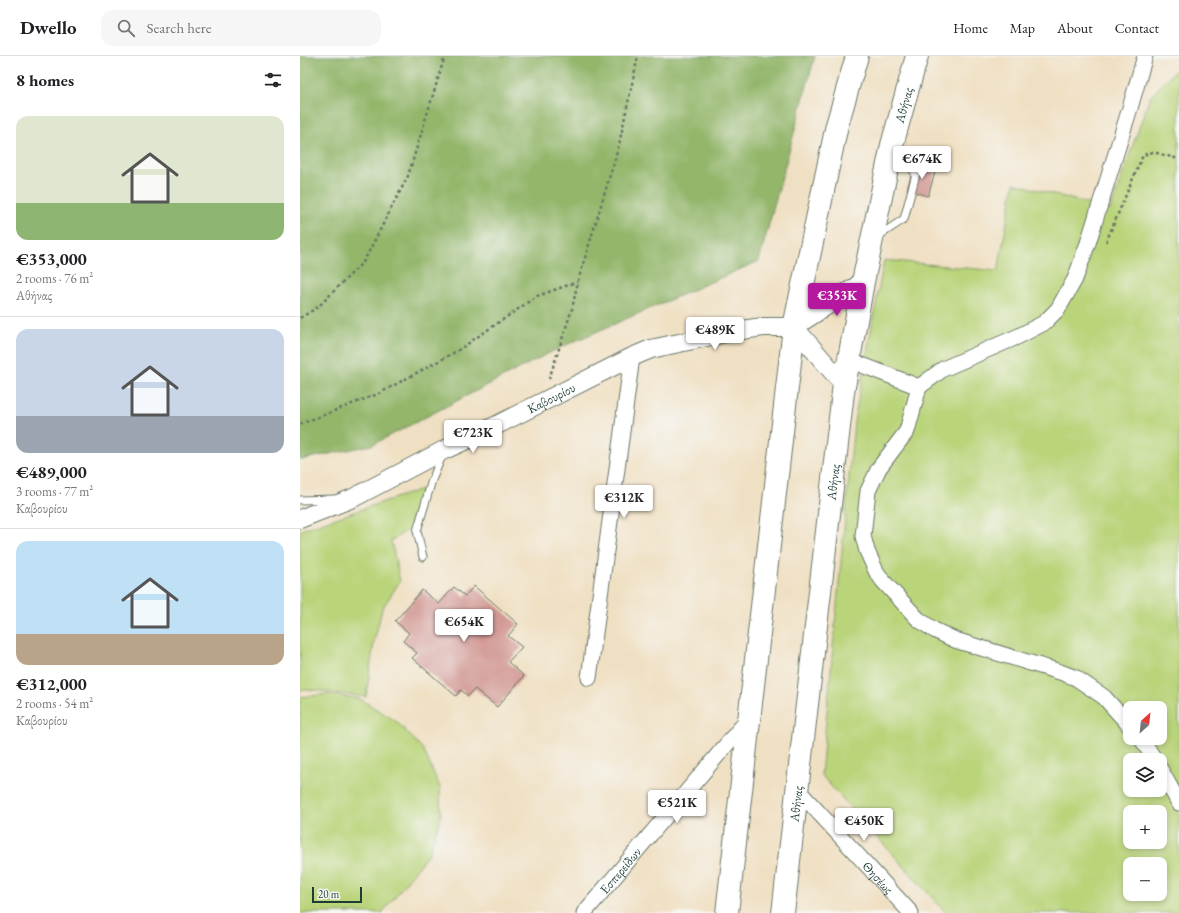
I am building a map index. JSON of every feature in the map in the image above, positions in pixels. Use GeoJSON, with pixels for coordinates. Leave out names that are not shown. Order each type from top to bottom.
{"type":"FeatureCollection","features":[{"type":"Feature","properties":{"kind":"highway"},"geometry":{"type":"LineString","coordinates":[[727,913],[794,327],[837,125],[857,56]]}},
{"type":"Feature","properties":{"kind":"highway","name":"Αθήνας"},"geometry":{"type":"LineString","coordinates":[[783,913],[844,384],[863,282],[892,145],[917,56]]}},
{"type":"Feature","properties":{"kind":"street"},"geometry":{"type":"LineString","coordinates":[[1123,718],[1104,697],[1076,678],[955,640],[918,620],[882,581],[867,551],[863,536],[868,492],[879,468],[907,431],[919,387],[943,369],[1019,336],[1044,323],[1058,309],[1075,279],[1085,250],[1145,56]]}},
{"type":"Feature","properties":{"kind":"street"},"geometry":{"type":"LineString","coordinates":[[844,384],[794,327],[863,282]]}},
{"type":"Feature","properties":{"kind":"street","name":"Καβουρίου"},"geometry":{"type":"LineString","coordinates":[[300,519],[353,498],[444,450],[474,437],[632,357],[658,347],[735,331],[794,327]]}},
{"type":"Feature","properties":{"kind":"street"},"geometry":{"type":"LineString","coordinates":[[589,678],[632,357]]}},
{"type":"Feature","properties":{"kind":"street"},"geometry":{"type":"LineString","coordinates":[[849,360],[919,387]]}},
{"type":"Feature","properties":{"kind":"street","name":"Εσπερείδων"},"geometry":{"type":"LineString","coordinates":[[584,913],[749,718]]}},
{"type":"Feature","properties":{"kind":"street"},"geometry":{"type":"LineString","coordinates":[[1167,782],[1179,803]]}},
{"type":"Feature","properties":{"kind":"street","name":"Θησέως"},"geometry":{"type":"LineString","coordinates":[[797,789],[911,913]]}},
{"type":"Feature","properties":{"kind":"lane"},"geometry":{"type":"LineString","coordinates":[[872,240],[904,219],[916,174],[892,145]]}},
{"type":"Feature","properties":{"kind":"lane"},"geometry":{"type":"LineString","coordinates":[[424,557],[417,531],[432,480],[444,450]]}},
{"type":"Feature","properties":{"kind":"lane"},"geometry":{"type":"LineString","coordinates":[[300,500],[353,498]]}},
{"type":"Feature","properties":{"kind":"path"},"geometry":{"type":"LineString","coordinates":[[300,318],[318,307],[364,261],[408,176],[445,56]]}},
{"type":"Feature","properties":{"kind":"path"},"geometry":{"type":"LineString","coordinates":[[541,402],[572,309],[578,281],[618,149],[638,56]]}},
{"type":"Feature","properties":{"kind":"path"},"geometry":{"type":"LineString","coordinates":[[1104,247],[1134,181],[1143,155],[1153,152],[1179,158]]}},
{"type":"Feature","properties":{"kind":"path"},"geometry":{"type":"LineString","coordinates":[[300,424],[378,394],[457,351],[537,296],[578,281]]}},
{"type":"Feature","properties":{"kind":"green space"},"geometry":{"type":"Polygon","coordinates":[[[300,56],[815,56],[759,261],[557,349],[372,445],[300,460],[300,56]]]}},
{"type":"Feature","properties":{"kind":"green space"},"geometry":{"type":"Polygon","coordinates":[[[1179,67],[1179,913],[946,913],[821,775],[854,422],[884,260],[998,271],[1014,183],[1110,210],[1150,97],[1179,67]]]}},
{"type":"Feature","properties":{"kind":"green space"},"geometry":{"type":"Polygon","coordinates":[[[422,489],[411,528],[391,541],[400,581],[382,609],[374,642],[366,697],[314,690],[300,690],[300,530],[422,489]]]}},
{"type":"Feature","properties":{"kind":"green space"},"geometry":{"type":"Polygon","coordinates":[[[328,694],[360,699],[396,721],[423,749],[440,787],[441,817],[429,853],[382,913],[300,913],[300,697],[328,694]]]}},
{"type":"Feature","properties":{"kind":"building"},"geometry":{"type":"Polygon","coordinates":[[[915,163],[936,169],[928,196],[907,190],[915,163]]]}},
{"type":"Feature","properties":{"kind":"building"},"geometry":{"type":"Polygon","coordinates":[[[474,586],[518,624],[508,636],[522,647],[508,662],[524,676],[497,707],[475,689],[468,696],[461,690],[456,696],[412,658],[417,653],[403,641],[409,633],[395,621],[422,590],[439,604],[454,587],[465,596],[474,586]]]}}]}
